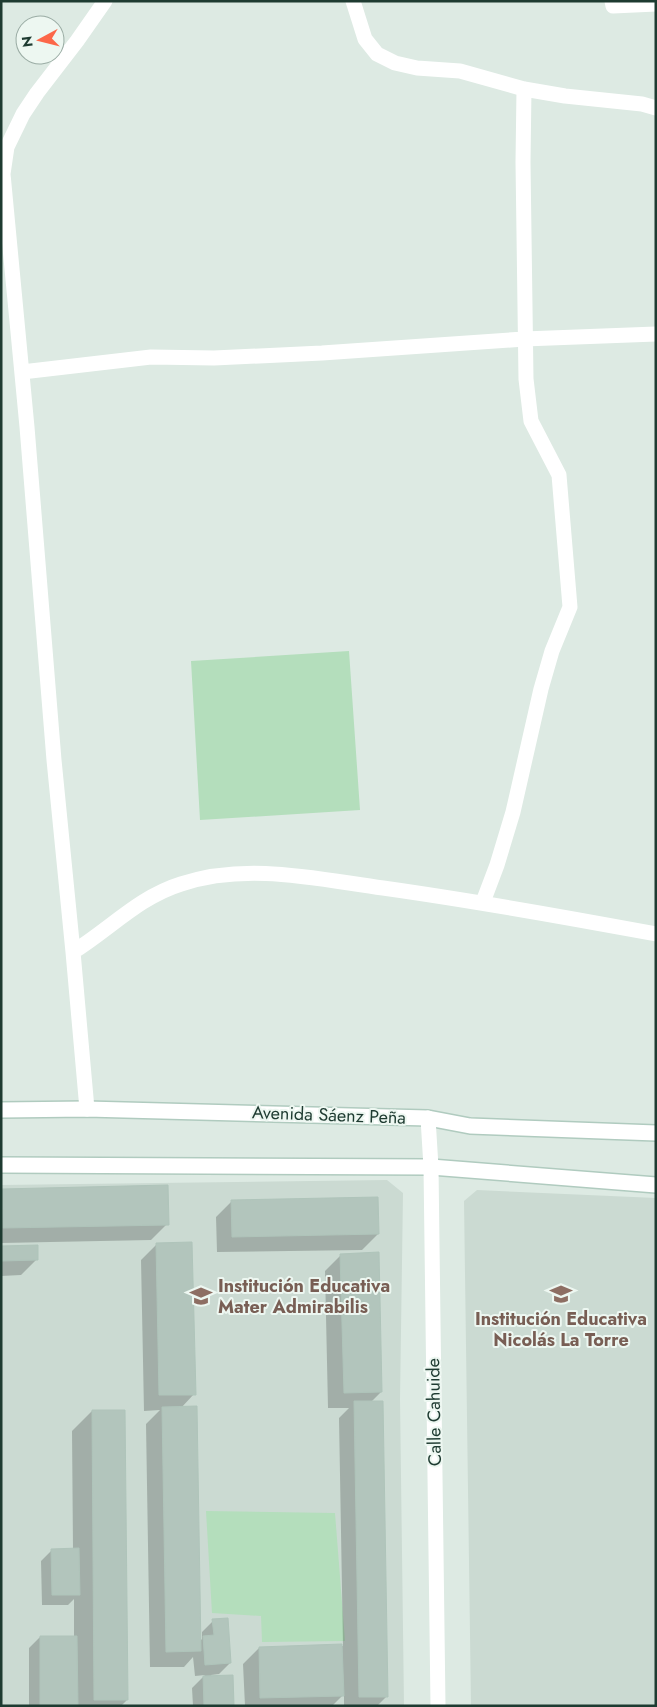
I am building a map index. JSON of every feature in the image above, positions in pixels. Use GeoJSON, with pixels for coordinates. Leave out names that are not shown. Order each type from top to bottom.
{"type":"FeatureCollection","features":[{"type":"Feature","properties":{"kind":"street"},"geometry":{"type":"LineString","coordinates":[[87,1109],[54,760],[22,372],[3,174],[6,147],[23,114],[105,1]]}},
{"type":"Feature","properties":{"kind":"street"},"geometry":{"type":"LineString","coordinates":[[353,1],[365,39],[377,54],[395,63],[417,68],[460,71],[524,89],[566,96],[642,104],[656,108]]}},
{"type":"Feature","properties":{"kind":"street"},"geometry":{"type":"LineString","coordinates":[[612,1],[613,6],[656,4]]}},
{"type":"Feature","properties":{"kind":"street"},"geometry":{"type":"LineString","coordinates":[[483,902],[497,865],[513,812],[541,689],[552,651],[570,607],[559,475],[531,421],[526,379],[522,162],[524,89]]}},
{"type":"Feature","properties":{"kind":"street"},"geometry":{"type":"LineString","coordinates":[[22,372],[151,357],[214,358],[524,339],[656,334]]}},
{"type":"Feature","properties":{"kind":"street"},"geometry":{"type":"LineString","coordinates":[[73,952],[97,937],[135,906],[157,893],[203,878],[226,874],[255,873],[290,875],[483,902],[656,934]]}},
{"type":"Feature","properties":{"kind":"street","name":"Avenida Sáenz Peña"},"geometry":{"type":"LineString","coordinates":[[1,1110],[87,1109],[428,1118],[470,1126],[656,1133]]}},
{"type":"Feature","properties":{"kind":"street","name":"Calle Cahuide"},"geometry":{"type":"LineString","coordinates":[[428,1118],[431,1167],[438,1706]]}},
{"type":"Feature","properties":{"kind":"street"},"geometry":{"type":"LineString","coordinates":[[1,1165],[431,1167],[656,1185]]}},
{"type":"Feature","properties":{"kind":"shaded area"},"geometry":{"type":"Polygon","coordinates":[[[387,1180],[403,1193],[400,1399],[404,1706],[1,1706],[1,1185],[387,1180]]]}},
{"type":"Feature","properties":{"kind":"shaded area"},"geometry":{"type":"Polygon","coordinates":[[[477,1190],[656,1198],[656,1706],[471,1706],[464,1201],[477,1190]]]}},
{"type":"Feature","properties":{"kind":"green space"},"geometry":{"type":"Polygon","coordinates":[[[349,651],[360,810],[200,820],[191,661],[349,651]]]}},
{"type":"Feature","properties":{"kind":"green space"},"geometry":{"type":"Polygon","coordinates":[[[206,1511],[335,1513],[345,1641],[262,1642],[261,1616],[212,1613],[206,1511]]]}},
{"type":"Feature","properties":{"kind":"building"},"geometry":{"type":"Polygon","coordinates":[[[168,1185],[169,1225],[3,1228],[2,1189],[168,1185]]]}},
{"type":"Feature","properties":{"kind":"building"},"geometry":{"type":"Polygon","coordinates":[[[378,1197],[379,1234],[232,1237],[231,1200],[378,1197]]]}},
{"type":"Feature","properties":{"kind":"building"},"geometry":{"type":"Polygon","coordinates":[[[192,1242],[196,1395],[159,1395],[156,1243],[192,1242]]]}},
{"type":"Feature","properties":{"kind":"building"},"geometry":{"type":"Polygon","coordinates":[[[38,1245],[38,1260],[2,1261],[1,1246],[38,1245]]]}},
{"type":"Feature","properties":{"kind":"building"},"geometry":{"type":"Polygon","coordinates":[[[379,1252],[382,1392],[344,1393],[340,1254],[379,1252]]]}},
{"type":"Feature","properties":{"kind":"building"},"geometry":{"type":"Polygon","coordinates":[[[354,1401],[383,1401],[388,1697],[359,1697],[354,1401]]]}},
{"type":"Feature","properties":{"kind":"building"},"geometry":{"type":"Polygon","coordinates":[[[197,1406],[201,1651],[166,1652],[162,1407],[197,1406]]]}},
{"type":"Feature","properties":{"kind":"building"},"geometry":{"type":"Polygon","coordinates":[[[92,1410],[125,1410],[128,1700],[94,1700],[92,1410]]]}},
{"type":"Feature","properties":{"kind":"building"},"geometry":{"type":"Polygon","coordinates":[[[79,1548],[80,1595],[52,1595],[51,1549],[79,1548]]]}},
{"type":"Feature","properties":{"kind":"building"},"geometry":{"type":"Polygon","coordinates":[[[228,1618],[231,1663],[205,1665],[203,1636],[214,1635],[212,1619],[228,1618]]]}},
{"type":"Feature","properties":{"kind":"building"},"geometry":{"type":"Polygon","coordinates":[[[40,1636],[77,1636],[78,1706],[40,1706],[40,1636]]]}},
{"type":"Feature","properties":{"kind":"building"},"geometry":{"type":"Polygon","coordinates":[[[342,1644],[344,1696],[260,1698],[259,1647],[342,1644]]]}},
{"type":"Feature","properties":{"kind":"building"},"geometry":{"type":"Polygon","coordinates":[[[233,1675],[234,1706],[204,1706],[203,1676],[233,1675]]]}},
{"type":"Feature","properties":{"kind":"place","name":"Institución Educativa Nicolás La Torre"},"geometry":{"type":"Point","coordinates":[561,1294]}},
{"type":"Feature","properties":{"kind":"place","name":"Institución Educativa Mater Admirabilis"},"geometry":{"type":"Point","coordinates":[201,1296]}}]}
